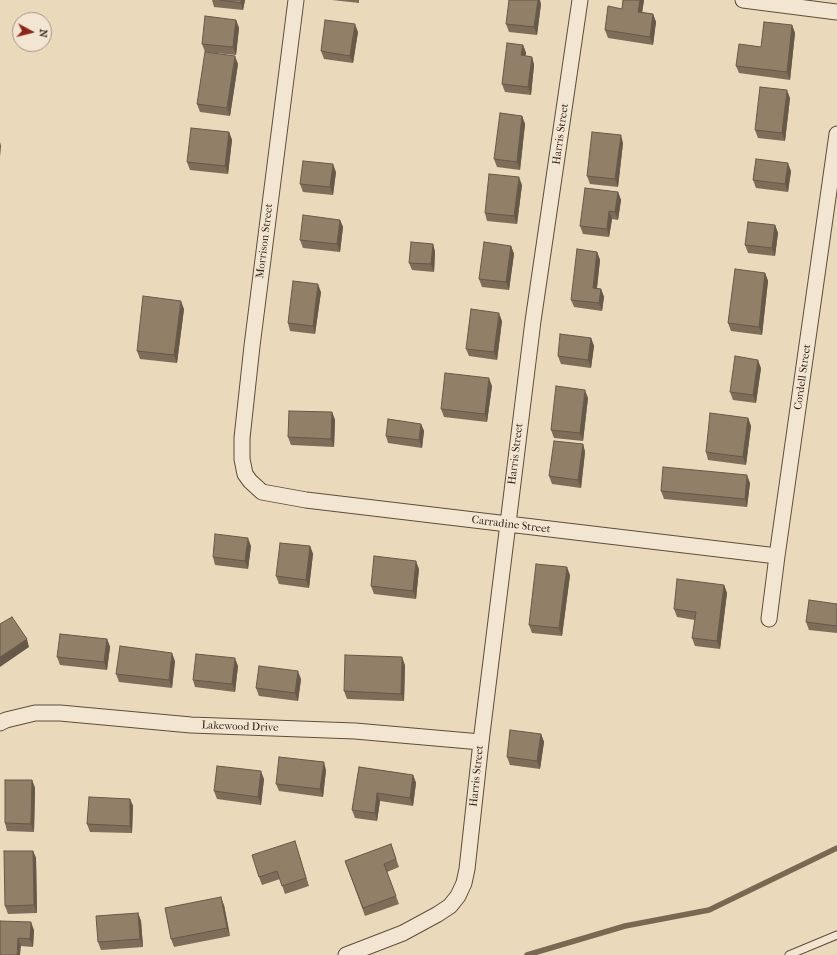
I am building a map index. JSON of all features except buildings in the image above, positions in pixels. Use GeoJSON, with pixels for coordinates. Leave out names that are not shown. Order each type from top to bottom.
{"type":"FeatureCollection","features":[{"type":"Feature","properties":{"kind":"street","name":"Morrison Street"},"geometry":{"type":"LineString","coordinates":[[250,481],[245,474],[242,459],[242,438],[252,346],[296,0]]}},
{"type":"Feature","properties":{"kind":"street","name":"Harris Street"},"geometry":{"type":"LineString","coordinates":[[346,955],[403,933],[425,922],[450,906],[458,896],[464,883],[533,321],[580,0]]}},
{"type":"Feature","properties":{"kind":"street"},"geometry":{"type":"LineString","coordinates":[[743,0],[837,12]]}},
{"type":"Feature","properties":{"kind":"street","name":"Cordell Street"},"geometry":{"type":"LineString","coordinates":[[769,619],[837,134]]}},
{"type":"Feature","properties":{"kind":"street","name":"Carradine Street"},"geometry":{"type":"LineString","coordinates":[[250,481],[262,492],[306,500],[777,556]]}},
{"type":"Feature","properties":{"kind":"street","name":"Lakewood Drive"},"geometry":{"type":"LineString","coordinates":[[0,723],[6,720],[35,713],[60,713],[191,725],[355,731],[481,742]]}},
{"type":"Feature","properties":{"kind":"lane"},"geometry":{"type":"LineString","coordinates":[[789,955],[837,935]]}},
{"type":"Feature","properties":{"kind":"waterway"},"geometry":{"type":"LineString","coordinates":[[527,955],[625,926],[709,910],[837,848]]}}]}
